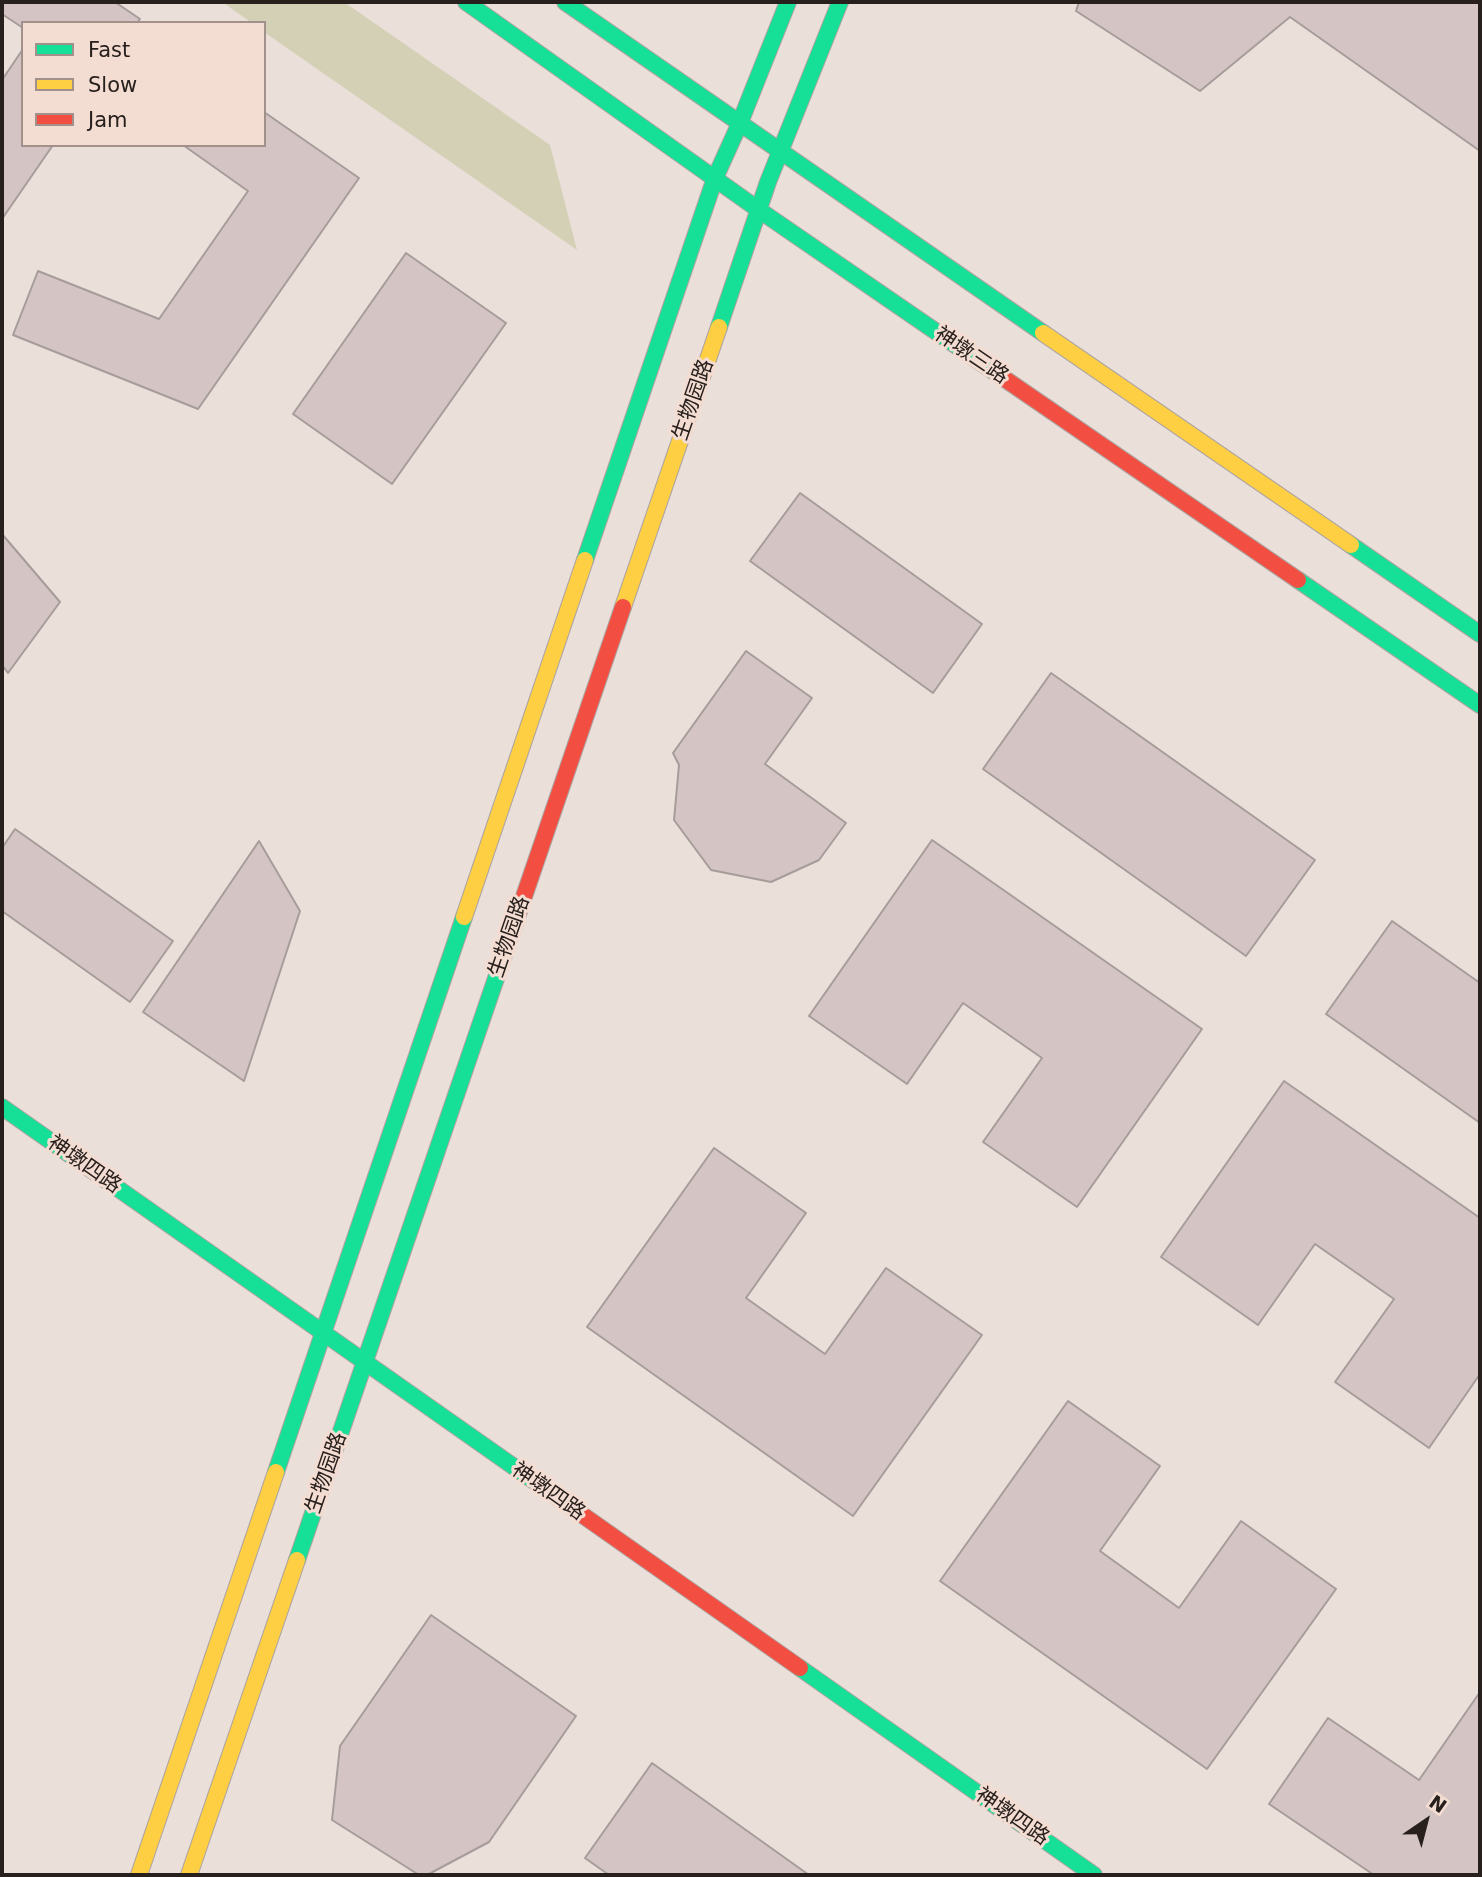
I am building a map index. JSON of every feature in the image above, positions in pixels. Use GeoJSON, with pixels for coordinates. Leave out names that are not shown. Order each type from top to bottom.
{"type":"FeatureCollection","features":[{"type":"Feature","properties":{"kind":"street","name":"神墩三路"},"geometry":{"type":"LineString","coordinates":[[466,2],[759,210],[1480,705]]}},
{"type":"Feature","properties":{"kind":"street"},"geometry":{"type":"LineString","coordinates":[[565,2],[739,125],[1480,634]]}},
{"type":"Feature","properties":{"kind":"street"},"geometry":{"type":"LineString","coordinates":[[139,1875],[715,178],[788,2]]}},
{"type":"Feature","properties":{"kind":"street","name":"生物园路"},"geometry":{"type":"LineString","coordinates":[[189,1875],[759,210],[840,2]]}},
{"type":"Feature","properties":{"kind":"street","name":"神墩四路"},"geometry":{"type":"LineString","coordinates":[[2,1107],[1094,1875]]}},
{"type":"Feature","properties":{"kind":"shaded area"},"geometry":{"type":"Polygon","coordinates":[[[222,2],[344,2],[550,145],[577,250],[266,33],[266,21],[249,21],[222,2]]]}},
{"type":"Feature","properties":{"kind":"building"},"geometry":{"type":"Polygon","coordinates":[[[2,2],[115,2],[140,19],[21,21],[21,27],[2,14],[2,2]]]}},
{"type":"Feature","properties":{"kind":"building"},"geometry":{"type":"Polygon","coordinates":[[[1079,2],[1480,2],[1480,151],[1290,17],[1200,91],[1076,11],[1079,2]]]}},
{"type":"Feature","properties":{"kind":"building"},"geometry":{"type":"Polygon","coordinates":[[[21,52],[21,147],[52,147],[2,219],[2,80],[21,52]]]}},
{"type":"Feature","properties":{"kind":"building"},"geometry":{"type":"Polygon","coordinates":[[[266,113],[359,178],[198,409],[13,335],[38,271],[159,319],[248,191],[186,147],[266,147],[266,113]]]}},
{"type":"Feature","properties":{"kind":"building"},"geometry":{"type":"Polygon","coordinates":[[[406,253],[506,323],[392,484],[293,414],[406,253]]]}},
{"type":"Feature","properties":{"kind":"building"},"geometry":{"type":"Polygon","coordinates":[[[800,493],[982,624],[933,693],[750,561],[800,493]]]}},
{"type":"Feature","properties":{"kind":"building"},"geometry":{"type":"Polygon","coordinates":[[[2,534],[60,602],[8,673],[2,665],[2,534]]]}},
{"type":"Feature","properties":{"kind":"building"},"geometry":{"type":"Polygon","coordinates":[[[746,651],[812,698],[765,764],[846,823],[819,860],[771,882],[711,870],[674,820],[679,765],[673,753],[746,651]]]}},
{"type":"Feature","properties":{"kind":"building"},"geometry":{"type":"Polygon","coordinates":[[[1051,673],[1315,860],[1246,956],[983,769],[1051,673]]]}},
{"type":"Feature","properties":{"kind":"building"},"geometry":{"type":"Polygon","coordinates":[[[15,829],[173,941],[130,1002],[2,911],[2,848],[15,829]]]}},
{"type":"Feature","properties":{"kind":"building"},"geometry":{"type":"Polygon","coordinates":[[[932,840],[1202,1029],[1077,1207],[983,1142],[1042,1058],[963,1003],[907,1084],[809,1016],[932,840]]]}},
{"type":"Feature","properties":{"kind":"building"},"geometry":{"type":"Polygon","coordinates":[[[259,841],[300,911],[244,1081],[143,1012],[259,841]]]}},
{"type":"Feature","properties":{"kind":"building"},"geometry":{"type":"Polygon","coordinates":[[[1392,921],[1480,983],[1480,1123],[1326,1014],[1392,921]]]}},
{"type":"Feature","properties":{"kind":"building"},"geometry":{"type":"Polygon","coordinates":[[[1284,1081],[1480,1218],[1480,1374],[1429,1448],[1335,1382],[1394,1299],[1315,1244],[1258,1325],[1161,1257],[1284,1081]]]}},
{"type":"Feature","properties":{"kind":"building"},"geometry":{"type":"Polygon","coordinates":[[[714,1148],[806,1213],[746,1298],[825,1354],[886,1268],[982,1335],[853,1516],[587,1327],[714,1148]]]}},
{"type":"Feature","properties":{"kind":"building"},"geometry":{"type":"Polygon","coordinates":[[[1068,1401],[1160,1466],[1100,1551],[1179,1608],[1241,1521],[1336,1589],[1207,1769],[940,1581],[1068,1401]]]}},
{"type":"Feature","properties":{"kind":"building"},"geometry":{"type":"Polygon","coordinates":[[[431,1615],[576,1716],[489,1842],[427,1875],[419,1875],[332,1820],[340,1746],[431,1615]]]}},
{"type":"Feature","properties":{"kind":"building"},"geometry":{"type":"Polygon","coordinates":[[[1480,1692],[1480,1875],[1374,1875],[1269,1804],[1328,1718],[1419,1780],[1480,1692]]]}},
{"type":"Feature","properties":{"kind":"building"},"geometry":{"type":"Polygon","coordinates":[[[652,1763],[809,1875],[609,1875],[585,1858],[652,1763]]]}},
{"type":"Feature","properties":{"kind":"traffic: fast"},"geometry":{"type":"LineString","coordinates":[[466,2],[759,210],[1002,377]]}},
{"type":"Feature","properties":{"kind":"traffic: fast"},"geometry":{"type":"LineString","coordinates":[[565,2],[1043,333]]}},
{"type":"Feature","properties":{"kind":"traffic: fast"},"geometry":{"type":"LineString","coordinates":[[585,560],[715,178],[788,2]]}},
{"type":"Feature","properties":{"kind":"traffic: fast"},"geometry":{"type":"LineString","coordinates":[[719,327],[768,182],[840,2]]}},
{"type":"Feature","properties":{"kind":"traffic: fast"},"geometry":{"type":"LineString","coordinates":[[1351,545],[1480,634]]}},
{"type":"Feature","properties":{"kind":"traffic: fast"},"geometry":{"type":"LineString","coordinates":[[1298,580],[1480,705]]}},
{"type":"Feature","properties":{"kind":"traffic: fast"},"geometry":{"type":"LineString","coordinates":[[276,1472],[464,917]]}},
{"type":"Feature","properties":{"kind":"traffic: fast"},"geometry":{"type":"LineString","coordinates":[[297,1560],[505,952]]}},
{"type":"Feature","properties":{"kind":"traffic: fast"},"geometry":{"type":"LineString","coordinates":[[2,1107],[564,1502]]}},
{"type":"Feature","properties":{"kind":"traffic: fast"},"geometry":{"type":"LineString","coordinates":[[800,1668],[1094,1875]]}},
{"type":"Feature","properties":{"kind":"traffic: slow"},"geometry":{"type":"LineString","coordinates":[[623,607],[719,327]]}},
{"type":"Feature","properties":{"kind":"traffic: slow"},"geometry":{"type":"LineString","coordinates":[[1043,333],[1351,545]]}},
{"type":"Feature","properties":{"kind":"traffic: slow"},"geometry":{"type":"LineString","coordinates":[[464,917],[585,560]]}},
{"type":"Feature","properties":{"kind":"traffic: slow"},"geometry":{"type":"LineString","coordinates":[[139,1875],[276,1472]]}},
{"type":"Feature","properties":{"kind":"traffic: slow"},"geometry":{"type":"LineString","coordinates":[[189,1875],[297,1560]]}},
{"type":"Feature","properties":{"kind":"traffic: jam"},"geometry":{"type":"LineString","coordinates":[[1002,377],[1298,580]]}},
{"type":"Feature","properties":{"kind":"traffic: jam"},"geometry":{"type":"LineString","coordinates":[[505,952],[623,607]]}},
{"type":"Feature","properties":{"kind":"traffic: jam"},"geometry":{"type":"LineString","coordinates":[[564,1502],[800,1668]]}}]}
